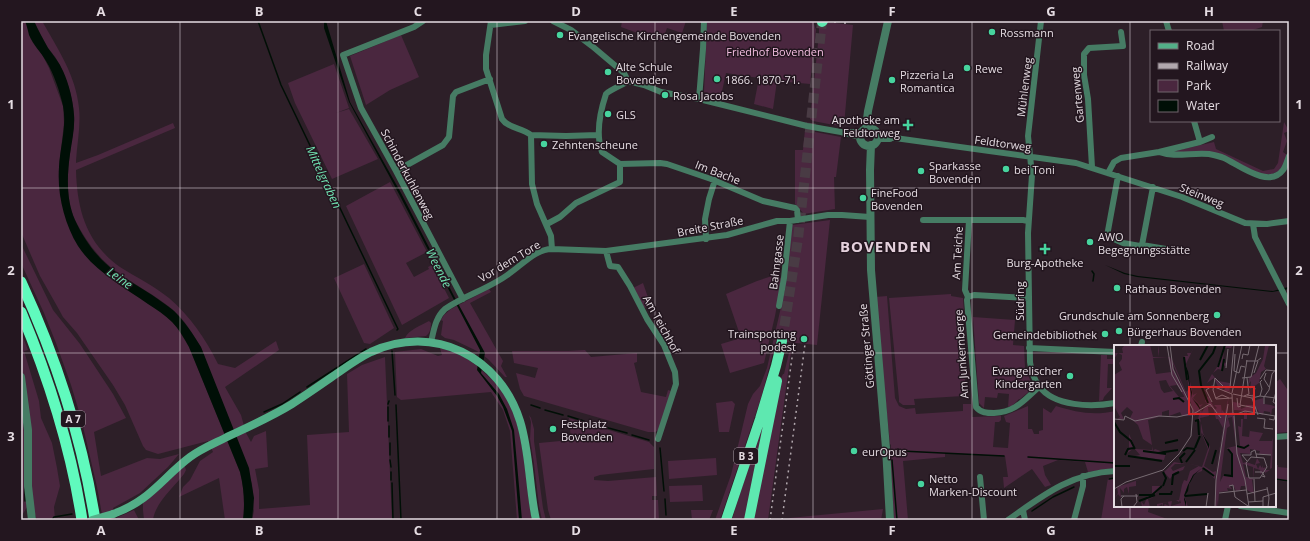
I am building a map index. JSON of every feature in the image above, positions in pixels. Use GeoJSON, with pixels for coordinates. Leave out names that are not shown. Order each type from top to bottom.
{"type":"FeatureCollection","features":[{"type":"Feature","properties":{"kind":"highway","name":"A 7"},"geometry":{"type":"LineString","coordinates":[[21,282],[46,338],[64,390],[84,461],[94,520]]}},
{"type":"Feature","properties":{"kind":"highway","name":"A 7"},"geometry":{"type":"LineString","coordinates":[[21,312],[58,413],[70,458],[82,520]]}},
{"type":"Feature","properties":{"kind":"highway","name":"B 3"},"geometry":{"type":"LineString","coordinates":[[726,520],[760,419],[781,344],[774,397],[749,520]]}},
{"type":"Feature","properties":{"kind":"main road"},"geometry":{"type":"LineString","coordinates":[[94,520],[136,504],[145,498],[191,456],[206,447],[291,405],[370,352],[404,342],[431,342],[458,350],[474,358],[490,372],[503,387],[520,421],[525,444],[536,520]]}},
{"type":"Feature","properties":{"kind":"street","name":"Schinderkuhlenweg"},"geometry":{"type":"LineString","coordinates":[[423,21],[414,27],[343,56],[361,108],[396,171],[461,300]]}},
{"type":"Feature","properties":{"kind":"street"},"geometry":{"type":"LineString","coordinates":[[525,21],[491,23],[486,55],[486,70],[503,122],[531,135],[598,135]]}},
{"type":"Feature","properties":{"kind":"street"},"geometry":{"type":"LineString","coordinates":[[547,224],[560,217],[576,203],[620,182],[620,164],[605,154],[601,149],[598,135],[600,118],[605,99],[609,91],[628,82],[624,73],[619,68],[572,30],[553,21]]}},
{"type":"Feature","properties":{"kind":"street"},"geometry":{"type":"LineString","coordinates":[[699,99],[704,21]]}},
{"type":"Feature","properties":{"kind":"street","name":"Göttinger Straße"},"geometry":{"type":"LineString","coordinates":[[888,21],[870,104],[869,136],[872,298],[886,448],[890,520]]}},
{"type":"Feature","properties":{"kind":"street","name":"Mühlenweg"},"geometry":{"type":"LineString","coordinates":[[1030,156],[1028,136],[1041,21]]}},
{"type":"Feature","properties":{"kind":"street","name":"Gartenweg"},"geometry":{"type":"LineString","coordinates":[[1092,167],[1088,99],[1084,75],[1084,54],[1089,48],[1123,46],[1121,32]]}},
{"type":"Feature","properties":{"kind":"street"},"geometry":{"type":"LineString","coordinates":[[396,171],[443,144],[448,139],[453,96],[456,92],[490,79]]}},
{"type":"Feature","properties":{"kind":"street","name":"Feldtorweg"},"geometry":{"type":"LineString","coordinates":[[628,82],[644,85],[661,92],[699,99],[807,126],[844,133],[895,138],[1076,163],[1108,173]]}},
{"type":"Feature","properties":{"kind":"street"},"geometry":{"type":"LineString","coordinates":[[1194,122],[1200,142]]}},
{"type":"Feature","properties":{"kind":"street"},"geometry":{"type":"LineString","coordinates":[[531,135],[532,184],[538,204],[551,236],[552,249]]}},
{"type":"Feature","properties":{"kind":"street"},"geometry":{"type":"LineString","coordinates":[[1108,173],[1114,162],[1121,158],[1160,152],[1200,142],[1212,137]]}},
{"type":"Feature","properties":{"kind":"street"},"geometry":{"type":"LineString","coordinates":[[1160,152],[1165,154],[1198,153],[1218,156],[1257,175],[1267,177],[1280,174],[1286,166],[1289,156]]}},
{"type":"Feature","properties":{"kind":"street","name":"Südring"},"geometry":{"type":"LineString","coordinates":[[1030,156],[1032,175],[1028,221],[1029,348],[1032,371],[1039,387]]}},
{"type":"Feature","properties":{"kind":"street","name":"Im Bache"},"geometry":{"type":"LineString","coordinates":[[620,164],[664,163],[715,180],[763,201],[795,208],[797,210],[798,220]]}},
{"type":"Feature","properties":{"kind":"street","name":"Steinweg"},"geometry":{"type":"LineString","coordinates":[[1108,173],[1206,206],[1239,221],[1252,224],[1267,224],[1289,220]]}},
{"type":"Feature","properties":{"kind":"street"},"geometry":{"type":"LineString","coordinates":[[1118,176],[1107,236],[1123,243],[1178,252]]}},
{"type":"Feature","properties":{"kind":"street"},"geometry":{"type":"LineString","coordinates":[[706,239],[704,219],[715,180]]}},
{"type":"Feature","properties":{"kind":"street"},"geometry":{"type":"LineString","coordinates":[[1142,245],[1153,187]]}},
{"type":"Feature","properties":{"kind":"street","name":"Breite Straße"},"geometry":{"type":"LineString","coordinates":[[552,249],[606,251],[706,239],[777,221],[790,221],[828,215],[870,217]]}},
{"type":"Feature","properties":{"kind":"street","name":"Am Teiche"},"geometry":{"type":"LineString","coordinates":[[923,220],[1028,221]]}},
{"type":"Feature","properties":{"kind":"street","name":"Am Teiche"},"geometry":{"type":"LineString","coordinates":[[968,297],[965,290],[969,220]]}},
{"type":"Feature","properties":{"kind":"street","name":"Bahngasse"},"geometry":{"type":"LineString","coordinates":[[780,306],[790,221]]}},
{"type":"Feature","properties":{"kind":"street"},"geometry":{"type":"LineString","coordinates":[[1252,224],[1255,237],[1289,304]]}},
{"type":"Feature","properties":{"kind":"street","name":"Vor dem Tore"},"geometry":{"type":"LineString","coordinates":[[431,342],[439,315],[452,305],[506,276],[538,253],[546,249],[552,249]]}},
{"type":"Feature","properties":{"kind":"street","name":"Am Teichhof"},"geometry":{"type":"LineString","coordinates":[[606,251],[610,266],[618,267],[647,319],[661,339],[675,372],[676,384],[658,439]]}},
{"type":"Feature","properties":{"kind":"street"},"geometry":{"type":"LineString","coordinates":[[968,297],[974,295],[1029,298]]}},
{"type":"Feature","properties":{"kind":"street","name":"Am Junkernberge"},"geometry":{"type":"LineString","coordinates":[[968,297],[967,300],[976,407],[980,411],[986,413],[1001,413],[1010,411],[1018,406],[1039,387]]}},
{"type":"Feature","properties":{"kind":"street"},"geometry":{"type":"LineString","coordinates":[[1029,348],[1114,352]]}},
{"type":"Feature","properties":{"kind":"street"},"geometry":{"type":"LineString","coordinates":[[21,377],[28,430],[28,486],[32,520]]}},
{"type":"Feature","properties":{"kind":"street"},"geometry":{"type":"LineString","coordinates":[[1039,387],[1057,399],[1074,404],[1092,406],[1114,403]]}},
{"type":"Feature","properties":{"kind":"street"},"geometry":{"type":"LineString","coordinates":[[1276,437],[1289,436]]}},
{"type":"Feature","properties":{"kind":"street"},"geometry":{"type":"LineString","coordinates":[[1008,520],[1062,484],[1094,473],[1114,471]]}},
{"type":"Feature","properties":{"kind":"street"},"geometry":{"type":"LineString","coordinates":[[1074,520],[1083,486],[1083,476]]}},
{"type":"Feature","properties":{"kind":"street"},"geometry":{"type":"LineString","coordinates":[[980,477],[984,520]]}},
{"type":"Feature","properties":{"kind":"street"},"geometry":{"type":"LineString","coordinates":[[1225,520],[1228,507]]}},
{"type":"Feature","properties":{"kind":"street"},"geometry":{"type":"LineString","coordinates":[[1247,507],[1289,513]]}},
{"type":"Feature","properties":{"kind":"street"},"geometry":{"type":"LineString","coordinates":[[1023,510],[1025,520]]}},
{"type":"Feature","properties":{"kind":"green space"},"geometry":{"type":"Polygon","coordinates":[[[21,21],[25,21],[49,68],[63,106],[64,123],[59,167],[60,196],[97,267],[114,281],[172,321],[189,347],[240,472],[244,496],[243,520],[225,520],[219,478],[179,497],[183,487],[190,480],[200,461],[213,452],[208,441],[158,454],[146,450],[125,405],[113,385],[77,333],[63,317],[40,276],[21,232],[21,21]]]}},
{"type":"Feature","properties":{"kind":"green space"},"geometry":{"type":"Polygon","coordinates":[[[34,21],[42,21],[60,52],[74,85],[79,108],[76,163],[173,123],[175,128],[76,170],[81,212],[91,236],[99,247],[108,258],[120,267],[169,298],[177,305],[197,328],[218,364],[235,368],[276,341],[279,350],[225,387],[241,415],[246,433],[251,442],[254,436],[266,431],[268,467],[255,469],[259,490],[259,509],[310,505],[307,435],[349,432],[347,374],[362,365],[385,357],[392,520],[252,520],[254,511],[252,484],[201,348],[185,322],[177,313],[159,299],[110,267],[98,255],[83,235],[75,220],[70,204],[68,188],[69,162],[74,125],[71,94],[60,66],[48,48],[34,21]]]}},
{"type":"Feature","properties":{"kind":"green space"},"geometry":{"type":"Polygon","coordinates":[[[622,21],[686,21],[682,33],[667,28],[662,42],[621,27],[622,21]]]}},
{"type":"Feature","properties":{"kind":"green space","name":"Friedhof Bovenden"},"geometry":{"type":"Polygon","coordinates":[[[707,21],[813,21],[816,30],[810,84],[777,81],[773,109],[754,104],[759,78],[726,73],[721,96],[704,92],[707,21]]]}},
{"type":"Feature","properties":{"kind":"green space"},"geometry":{"type":"Polygon","coordinates":[[[817,21],[853,25],[844,125],[839,126],[813,121],[810,119],[819,34],[817,21]]]}},
{"type":"Feature","properties":{"kind":"green space"},"geometry":{"type":"Polygon","coordinates":[[[1222,21],[1263,21],[1262,27],[1253,30],[1224,30],[1222,21]]]}},
{"type":"Feature","properties":{"kind":"green space"},"geometry":{"type":"Polygon","coordinates":[[[401,35],[419,77],[390,90],[366,105],[350,56],[401,35]]]}},
{"type":"Feature","properties":{"kind":"green space"},"geometry":{"type":"Polygon","coordinates":[[[334,64],[349,108],[336,113],[349,109],[378,159],[332,179],[295,103],[288,83],[334,64]]]}},
{"type":"Feature","properties":{"kind":"green space"},"geometry":{"type":"Polygon","coordinates":[[[1284,122],[1289,131],[1284,133],[1287,141],[1283,152],[1287,155],[1281,170],[1272,174],[1261,174],[1225,157],[1166,153],[1214,142],[1216,149],[1263,171],[1274,169],[1278,163],[1284,122]]]}},
{"type":"Feature","properties":{"kind":"green space"},"geometry":{"type":"Polygon","coordinates":[[[805,130],[841,137],[836,177],[834,177],[835,209],[804,214],[795,204],[795,150],[803,150],[805,130]]]}},
{"type":"Feature","properties":{"kind":"green space"},"geometry":{"type":"Polygon","coordinates":[[[390,182],[427,252],[406,263],[414,277],[429,269],[428,267],[432,265],[449,298],[402,325],[346,206],[390,182]]]}},
{"type":"Feature","properties":{"kind":"green space"},"geometry":{"type":"Polygon","coordinates":[[[830,220],[817,345],[776,341],[762,395],[720,520],[715,520],[731,475],[748,404],[753,394],[760,386],[767,368],[784,294],[792,225],[830,220]]]}},
{"type":"Feature","properties":{"kind":"green space"},"geometry":{"type":"Polygon","coordinates":[[[21,244],[53,310],[80,344],[113,394],[126,418],[94,432],[101,476],[147,458],[160,459],[179,454],[168,467],[140,493],[113,508],[114,519],[134,510],[139,520],[103,520],[81,418],[56,343],[21,263],[21,244]]]}},
{"type":"Feature","properties":{"kind":"green space"},"geometry":{"type":"Polygon","coordinates":[[[364,264],[394,328],[370,344],[364,343],[334,278],[364,264]]]}},
{"type":"Feature","properties":{"kind":"green space"},"geometry":{"type":"Polygon","coordinates":[[[772,276],[782,278],[764,363],[730,373],[721,344],[741,338],[726,294],[772,276]]]}},
{"type":"Feature","properties":{"kind":"green space"},"geometry":{"type":"Polygon","coordinates":[[[643,283],[651,306],[643,308],[633,288],[643,283]]]}},
{"type":"Feature","properties":{"kind":"green space"},"geometry":{"type":"Polygon","coordinates":[[[489,289],[491,292],[470,303],[503,361],[501,366],[507,377],[505,377],[488,359],[477,351],[441,335],[443,321],[441,320],[444,315],[451,309],[489,289]]]}},
{"type":"Feature","properties":{"kind":"green space"},"geometry":{"type":"Polygon","coordinates":[[[951,294],[951,296],[963,298],[964,312],[960,314],[966,393],[963,393],[963,396],[914,399],[915,405],[903,405],[899,402],[889,298],[951,294]]]}},
{"type":"Feature","properties":{"kind":"green space"},"geometry":{"type":"Polygon","coordinates":[[[887,296],[895,398],[899,406],[906,409],[915,408],[916,414],[963,411],[963,404],[971,404],[972,417],[1001,416],[1001,420],[999,422],[995,422],[993,447],[1008,448],[1010,423],[1006,422],[1004,416],[1028,406],[1028,429],[1032,429],[1034,434],[1039,434],[1039,431],[1043,430],[1043,408],[1051,413],[1056,406],[1085,413],[1114,411],[1114,468],[1088,472],[1085,462],[1058,460],[1043,466],[1045,475],[1051,485],[1045,487],[1032,469],[1004,488],[1003,477],[1008,477],[1005,456],[945,453],[945,457],[903,461],[908,520],[894,520],[890,461],[891,445],[875,297],[887,296]]]}},
{"type":"Feature","properties":{"kind":"green space"},"geometry":{"type":"Polygon","coordinates":[[[973,317],[1015,320],[1013,345],[1024,346],[1025,367],[1032,385],[1031,390],[1012,406],[1008,407],[1009,394],[998,393],[997,398],[985,397],[984,408],[979,403],[973,317]]]}},
{"type":"Feature","properties":{"kind":"green space"},"geometry":{"type":"Polygon","coordinates":[[[429,321],[431,323],[430,329],[426,336],[405,338],[412,330],[429,321]]]}},
{"type":"Feature","properties":{"kind":"green space"},"geometry":{"type":"Polygon","coordinates":[[[21,332],[28,350],[24,351],[39,401],[41,418],[52,443],[57,468],[60,486],[54,507],[55,520],[37,520],[33,509],[25,384],[21,367],[21,332]]]}},
{"type":"Feature","properties":{"kind":"green space"},"geometry":{"type":"Polygon","coordinates":[[[791,344],[768,520],[751,520],[780,380],[784,374],[791,344]]]}},
{"type":"Feature","properties":{"kind":"green space"},"geometry":{"type":"Polygon","coordinates":[[[440,348],[467,359],[478,367],[498,385],[509,402],[515,417],[523,451],[532,520],[517,520],[510,431],[503,410],[491,392],[401,400],[397,397],[395,352],[421,349],[438,356],[442,355],[440,348]]]}},
{"type":"Feature","properties":{"kind":"green space"},"geometry":{"type":"Polygon","coordinates":[[[585,350],[591,357],[637,353],[637,362],[634,363],[641,392],[666,397],[668,390],[671,391],[659,430],[655,432],[648,432],[524,396],[520,389],[516,373],[535,378],[538,368],[514,363],[512,351],[585,350]]]}},
{"type":"Feature","properties":{"kind":"green space"},"geometry":{"type":"Polygon","coordinates":[[[1101,355],[1107,355],[1107,359],[1114,359],[1113,364],[1108,364],[1107,388],[1112,388],[1103,400],[1099,401],[1101,355]]]}},
{"type":"Feature","properties":{"kind":"green space"},"geometry":{"type":"Polygon","coordinates":[[[1280,379],[1287,389],[1289,387],[1289,432],[1276,433],[1276,382],[1280,379]]]}},
{"type":"Feature","properties":{"kind":"green space"},"geometry":{"type":"Polygon","coordinates":[[[21,390],[27,507],[21,517],[21,390]]]}},
{"type":"Feature","properties":{"kind":"green space"},"geometry":{"type":"Polygon","coordinates":[[[732,401],[735,404],[729,432],[719,432],[716,403],[732,401]]]}},
{"type":"Feature","properties":{"kind":"green space"},"geometry":{"type":"Polygon","coordinates":[[[766,413],[746,520],[732,520],[736,506],[766,413]]]}},
{"type":"Feature","properties":{"kind":"green space"},"geometry":{"type":"Polygon","coordinates":[[[529,415],[534,429],[534,441],[546,520],[542,520],[539,506],[530,439],[531,422],[529,415]]]}},
{"type":"Feature","properties":{"kind":"green space"},"geometry":{"type":"Polygon","coordinates":[[[569,418],[649,442],[654,447],[654,469],[600,475],[594,477],[594,480],[608,481],[656,477],[657,496],[652,496],[652,500],[658,500],[659,520],[551,520],[548,510],[539,443],[571,440],[569,418]]]}},
{"type":"Feature","properties":{"kind":"green space"},"geometry":{"type":"Polygon","coordinates":[[[716,458],[717,475],[669,479],[668,461],[716,458]]]}},
{"type":"Feature","properties":{"kind":"green space"},"geometry":{"type":"Polygon","coordinates":[[[1276,465],[1278,465],[1278,467],[1289,468],[1289,482],[1276,480],[1276,465]]]}},
{"type":"Feature","properties":{"kind":"green space"},"geometry":{"type":"Polygon","coordinates":[[[182,467],[185,467],[186,470],[184,474],[161,501],[154,514],[153,520],[144,520],[143,503],[158,491],[182,467]]]}},
{"type":"Feature","properties":{"kind":"green space"},"geometry":{"type":"Polygon","coordinates":[[[1108,478],[1114,478],[1114,507],[1149,507],[1148,512],[1170,520],[1101,520],[1108,478]]]}},
{"type":"Feature","properties":{"kind":"green space"},"geometry":{"type":"Polygon","coordinates":[[[702,485],[703,501],[670,502],[669,486],[702,485]]]}},
{"type":"Feature","properties":{"kind":"green space"},"geometry":{"type":"Polygon","coordinates":[[[883,509],[881,520],[788,520],[789,518],[883,509]]]}},
{"type":"Feature","properties":{"kind":"green space"},"geometry":{"type":"Polygon","coordinates":[[[691,510],[713,510],[709,520],[692,520],[691,510]]]}},
{"type":"Feature","properties":{"kind":"water","name":"Leine"},"geometry":{"type":"Polygon","coordinates":[[[25,21],[34,21],[48,48],[61,68],[70,92],[74,125],[69,162],[68,187],[70,204],[75,220],[87,242],[97,255],[109,267],[174,311],[189,328],[201,347],[249,468],[254,498],[252,520],[243,520],[244,496],[240,472],[189,347],[181,334],[169,319],[120,285],[92,263],[78,246],[73,237],[62,208],[59,187],[59,167],[64,129],[63,106],[52,72],[31,39],[25,21]]]}},
{"type":"Feature","properties":{"kind":"water","name":"Weende"},"geometry":{"type":"Polygon","coordinates":[[[324,21],[326,21],[350,102],[401,193],[485,353],[481,373],[499,394],[507,409],[514,430],[522,520],[519,520],[512,431],[503,407],[497,396],[477,370],[480,350],[399,194],[349,102],[324,28],[324,21]]]}},
{"type":"Feature","properties":{"kind":"water"},"geometry":{"type":"Polygon","coordinates":[[[1105,265],[1125,273],[1138,276],[1273,291],[1288,287],[1289,289],[1272,292],[1137,277],[1124,274],[1105,265]]]}},
{"type":"Feature","properties":{"kind":"waterway","name":"Mittelgraben"},"geometry":{"type":"LineString","coordinates":[[258,21],[281,85],[398,329],[397,330]]}},
{"type":"Feature","properties":{"kind":"waterway"},"geometry":{"type":"LineString","coordinates":[[1092,271],[1094,274],[1093,281]]}},
{"type":"Feature","properties":{"kind":"waterway"},"geometry":{"type":"LineString","coordinates":[[307,387],[366,349]]}},
{"type":"Feature","properties":{"kind":"waterway"},"geometry":{"type":"LineString","coordinates":[[392,351],[395,395]]}},
{"type":"Feature","properties":{"kind":"waterway"},"geometry":{"type":"LineString","coordinates":[[264,412],[282,404],[300,392]]}},
{"type":"Feature","properties":{"kind":"waterway"},"geometry":{"type":"LineString","coordinates":[[396,405],[401,520]]}},
{"type":"Feature","properties":{"kind":"waterway"},"geometry":{"type":"LineString","coordinates":[[531,405],[540,408]]}},
{"type":"Feature","properties":{"kind":"waterway"},"geometry":{"type":"LineString","coordinates":[[388,407],[388,421]]}},
{"type":"Feature","properties":{"kind":"waterway"},"geometry":{"type":"LineString","coordinates":[[545,410],[563,415]]}},
{"type":"Feature","properties":{"kind":"waterway"},"geometry":{"type":"LineString","coordinates":[[568,416],[584,421]]}},
{"type":"Feature","properties":{"kind":"waterway"},"geometry":{"type":"LineString","coordinates":[[590,423],[627,433]]}},
{"type":"Feature","properties":{"kind":"waterway"},"geometry":{"type":"LineString","coordinates":[[389,426],[389,437]]}},
{"type":"Feature","properties":{"kind":"waterway"},"geometry":{"type":"LineString","coordinates":[[632,435],[649,440]]}},
{"type":"Feature","properties":{"kind":"waterway"},"geometry":{"type":"LineString","coordinates":[[390,443],[390,455]]}},
{"type":"Feature","properties":{"kind":"waterway"},"geometry":{"type":"LineString","coordinates":[[660,448],[664,491]]}},
{"type":"Feature","properties":{"kind":"waterway"},"geometry":{"type":"LineString","coordinates":[[898,449],[901,451],[1004,456]]}},
{"type":"Feature","properties":{"kind":"waterway"},"geometry":{"type":"LineString","coordinates":[[1028,457],[1114,463]]}},
{"type":"Feature","properties":{"kind":"waterway"},"geometry":{"type":"LineString","coordinates":[[390,460],[391,467]]}},
{"type":"Feature","properties":{"kind":"waterway"},"geometry":{"type":"LineString","coordinates":[[892,460],[897,520]]}},
{"type":"Feature","properties":{"kind":"waterway"},"geometry":{"type":"LineString","coordinates":[[391,472],[391,480]]}},
{"type":"Feature","properties":{"kind":"waterway"},"geometry":{"type":"LineString","coordinates":[[1109,479],[1114,478]]}},
{"type":"Feature","properties":{"kind":"waterway"},"geometry":{"type":"LineString","coordinates":[[1276,479],[1289,481]]}},
{"type":"Feature","properties":{"kind":"waterway"},"geometry":{"type":"LineString","coordinates":[[392,483],[393,520]]}},
{"type":"Feature","properties":{"kind":"waterway"},"geometry":{"type":"LineString","coordinates":[[1032,511],[1053,497],[1074,487]]}},
{"type":"Feature","properties":{"kind":"waterway"},"geometry":{"type":"LineString","coordinates":[[25,489],[25,501]]}},
{"type":"Feature","properties":{"kind":"waterway"},"geometry":{"type":"LineString","coordinates":[[665,499],[666,515]]}},
{"type":"Feature","properties":{"kind":"waterway"},"geometry":{"type":"LineString","coordinates":[[52,520],[54,517],[72,514]]}},
{"type":"Feature","properties":{"kind":"tunnel"},"geometry":{"type":"LineString","coordinates":[[782,341],[798,239],[822,22]]}},
{"type":"Feature","properties":{"kind":"railway"},"geometry":{"type":"LineString","coordinates":[[770,520],[794,343]]}},
{"type":"Feature","properties":{"kind":"railway"},"geometry":{"type":"LineString","coordinates":[[782,520],[805,344]]}},
{"type":"Feature","properties":{"kind":"place","name":"Rossmann"},"geometry":{"type":"Point","coordinates":[992,32]}},
{"type":"Feature","properties":{"kind":"place","name":"Evangelische Kirchengemeinde Bovenden"},"geometry":{"type":"Point","coordinates":[560,35]}},
{"type":"Feature","properties":{"kind":"place","name":"Rewe"},"geometry":{"type":"Point","coordinates":[967,68]}},
{"type":"Feature","properties":{"kind":"place","name":"Alte Schule Bovenden"},"geometry":{"type":"Point","coordinates":[608,72]}},
{"type":"Feature","properties":{"kind":"place","name":"1866. 1870-71."},"geometry":{"type":"Point","coordinates":[717,79]}},
{"type":"Feature","properties":{"kind":"place","name":"Pizzeria La Romantica"},"geometry":{"type":"Point","coordinates":[892,80]}},
{"type":"Feature","properties":{"kind":"place","name":"Rosa Jacobs"},"geometry":{"type":"Point","coordinates":[665,95]}},
{"type":"Feature","properties":{"kind":"place","name":"GLS"},"geometry":{"type":"Point","coordinates":[608,114]}},
{"type":"Feature","properties":{"kind":"place","name":"Apotheke am Feldtorweg"},"geometry":{"type":"Point","coordinates":[908,125]}},
{"type":"Feature","properties":{"kind":"place","name":"Zehntenscheune"},"geometry":{"type":"Point","coordinates":[544,144]}},
{"type":"Feature","properties":{"kind":"place","name":"bei Toni"},"geometry":{"type":"Point","coordinates":[1006,169]}},
{"type":"Feature","properties":{"kind":"place","name":"Sparkasse Bovenden"},"geometry":{"type":"Point","coordinates":[921,171]}},
{"type":"Feature","properties":{"kind":"place","name":"FineFood Bovenden"},"geometry":{"type":"Point","coordinates":[863,198]}},
{"type":"Feature","properties":{"kind":"place","name":"AWO Begegnungsstätte"},"geometry":{"type":"Point","coordinates":[1090,242]}},
{"type":"Feature","properties":{"kind":"place","name":"Burg-Apotheke"},"geometry":{"type":"Point","coordinates":[1045,249]}},
{"type":"Feature","properties":{"kind":"place","name":"Rathaus Bovenden"},"geometry":{"type":"Point","coordinates":[1117,288]}},
{"type":"Feature","properties":{"kind":"place","name":"Grundschule am Sonnenberg"},"geometry":{"type":"Point","coordinates":[1217,315]}},
{"type":"Feature","properties":{"kind":"place","name":"Bürgerhaus Bovenden"},"geometry":{"type":"Point","coordinates":[1119,331]}},
{"type":"Feature","properties":{"kind":"place","name":"Gemeindebibliothek"},"geometry":{"type":"Point","coordinates":[1105,334]}},
{"type":"Feature","properties":{"kind":"place","name":"Trainspotting podest"},"geometry":{"type":"Point","coordinates":[804,339]}},
{"type":"Feature","properties":{"kind":"place","name":"Evangelischer Kindergarten"},"geometry":{"type":"Point","coordinates":[1070,376]}},
{"type":"Feature","properties":{"kind":"place","name":"Festplatz Bovenden"},"geometry":{"type":"Point","coordinates":[553,429]}},
{"type":"Feature","properties":{"kind":"place","name":"eurOpus"},"geometry":{"type":"Point","coordinates":[854,451]}},
{"type":"Feature","properties":{"kind":"place","name":"Netto Marken-Discount"},"geometry":{"type":"Point","coordinates":[921,484]}},
{"type":"Feature","properties":{"kind":"district","name":"BOVENDEN"},"geometry":{"type":"Point","coordinates":[886,246]}}]}
